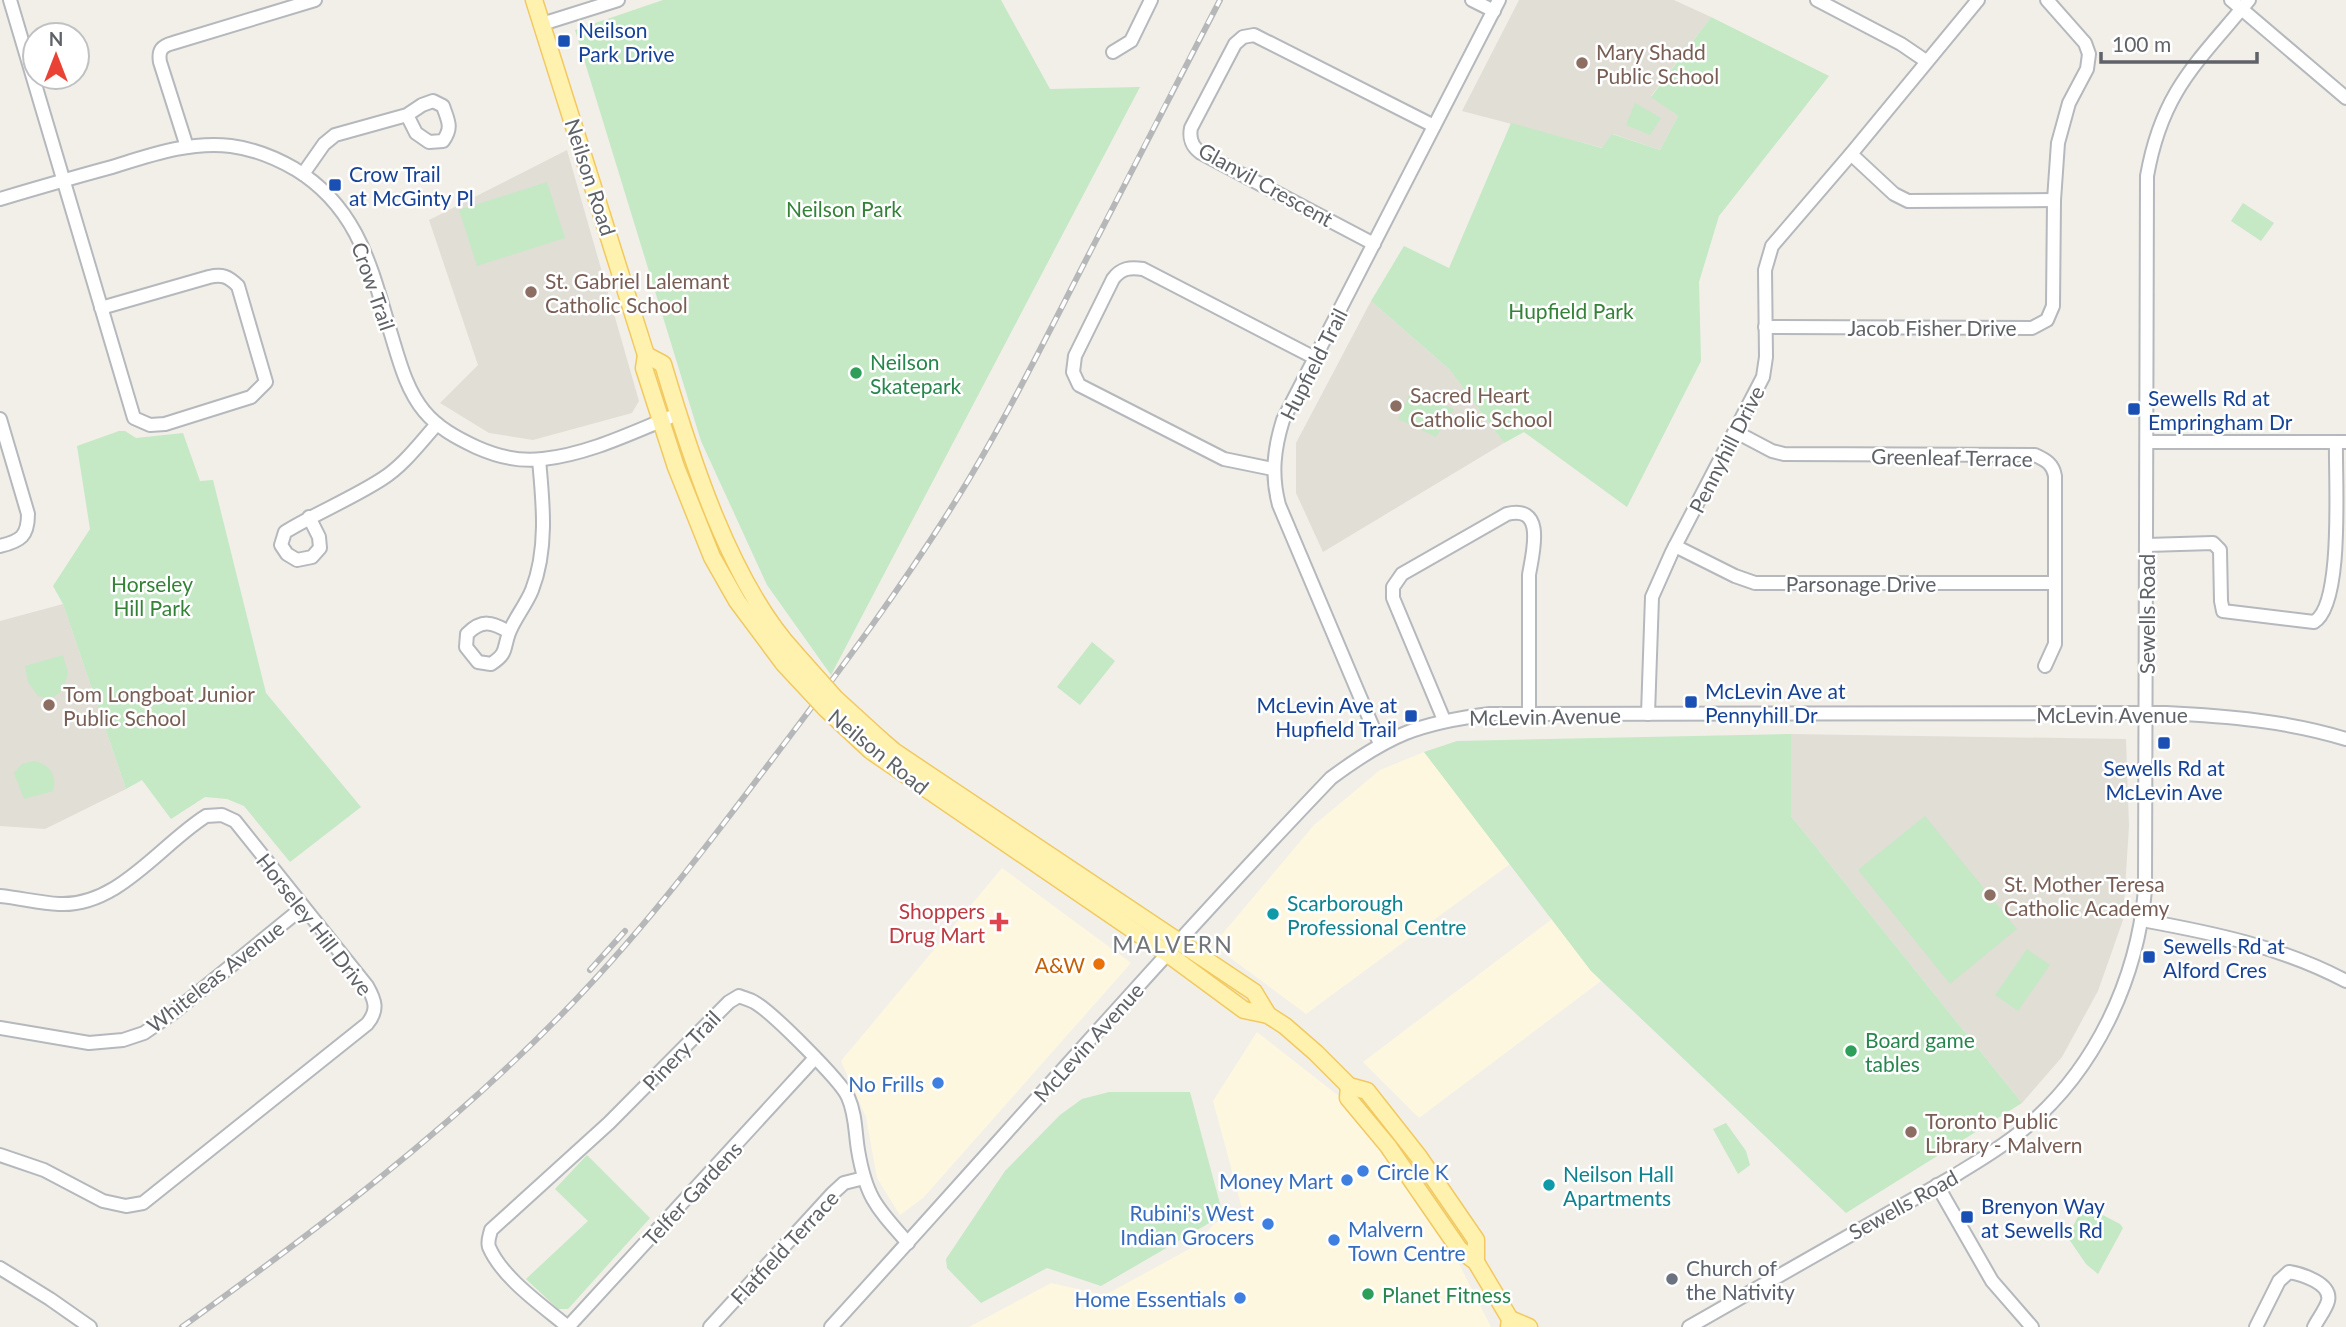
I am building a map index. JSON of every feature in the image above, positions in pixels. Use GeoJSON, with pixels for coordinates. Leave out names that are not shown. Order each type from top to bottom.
{"type":"FeatureCollection","features":[{"type":"Feature","properties":{"kind":"main road","name":"Neilson Road"},"geometry":{"type":"LineString","coordinates":[[534,0],[646,355],[644,368],[660,421],[712,557],[737,601],[790,659],[836,699],[876,745],[895,752],[1174,948],[1254,992],[1268,1014],[1316,1053],[1349,1086],[1367,1091],[1476,1240],[1476,1262]]}},
{"type":"Feature","properties":{"kind":"main road","name":"Neilson Road"},"geometry":{"type":"LineString","coordinates":[[646,355],[663,363],[678,414],[723,536],[790,659]]}},
{"type":"Feature","properties":{"kind":"main road","name":"Neilson Road"},"geometry":{"type":"LineString","coordinates":[[1349,1086],[1348,1098],[1409,1174],[1459,1249],[1476,1262],[1510,1323],[1529,1327]]}},
{"type":"Feature","properties":{"kind":"main road"},"geometry":{"type":"LineString","coordinates":[[1409,1174],[1423,1164]]}},
{"type":"Feature","properties":{"kind":"street"},"geometry":{"type":"LineString","coordinates":[[10,0],[62,181],[101,308],[135,418],[149,425],[165,424],[251,397],[266,382],[238,286],[228,277],[209,277],[101,308]]}},
{"type":"Feature","properties":{"kind":"street"},"geometry":{"type":"LineString","coordinates":[[187,147],[160,62],[158,54],[161,49],[314,0]]}},
{"type":"Feature","properties":{"kind":"street"},"geometry":{"type":"LineString","coordinates":[[542,24],[618,0]]}},
{"type":"Feature","properties":{"kind":"street"},"geometry":{"type":"LineString","coordinates":[[1113,52],[1131,41],[1151,0]]}},
{"type":"Feature","properties":{"kind":"street"},"geometry":{"type":"LineString","coordinates":[[1472,0],[1497,6]]}},
{"type":"Feature","properties":{"kind":"street"},"geometry":{"type":"LineString","coordinates":[[1817,0],[1901,44],[1926,61]]}},
{"type":"Feature","properties":{"kind":"street","name":"Pennyhill Drive"},"geometry":{"type":"LineString","coordinates":[[1648,714],[1653,597],[1675,546],[1763,377],[1765,270],[1772,246],[1978,0]]}},
{"type":"Feature","properties":{"kind":"street","name":"Jacob Fisher Drive"},"geometry":{"type":"LineString","coordinates":[[1765,327],[2037,327],[2048,320],[2053,306],[2057,152],[2069,103],[2087,69],[2088,54],[2085,43],[2047,0]]}},
{"type":"Feature","properties":{"kind":"street"},"geometry":{"type":"LineString","coordinates":[[2231,0],[2245,5],[2346,98]]}},
{"type":"Feature","properties":{"kind":"street","name":"Sewells Road"},"geometry":{"type":"LineString","coordinates":[[1689,1327],[1993,1152],[2026,1128],[2077,1072],[2109,1020],[2127,978],[2142,920],[2145,867],[2147,176],[2160,125],[2184,77],[2245,5]]}},
{"type":"Feature","properties":{"kind":"street","name":"Hupfield Trail"},"geometry":{"type":"LineString","coordinates":[[1380,744],[1279,505],[1273,469],[1277,440],[1283,421],[1497,6]]}},
{"type":"Feature","properties":{"kind":"street","name":"Glanvil Crescent"},"geometry":{"type":"LineString","coordinates":[[1374,244],[1201,153],[1193,145],[1191,128],[1236,44],[1243,37],[1254,35],[1434,127]]}},
{"type":"Feature","properties":{"kind":"street"},"geometry":{"type":"LineString","coordinates":[[303,174],[317,152],[335,135],[407,115]]}},
{"type":"Feature","properties":{"kind":"street","name":"Crow Trail"},"geometry":{"type":"LineString","coordinates":[[0,199],[176,148],[205,145],[263,153],[319,185],[337,204],[358,235],[372,268],[402,373],[423,410],[437,424],[489,453],[539,460],[573,454],[678,414]]}},
{"type":"Feature","properties":{"kind":"street"},"geometry":{"type":"LineString","coordinates":[[1851,154],[1894,194],[1908,201],[2054,200]]}},
{"type":"Feature","properties":{"kind":"street"},"geometry":{"type":"LineString","coordinates":[[1273,469],[1224,459],[1079,385],[1073,372],[1075,356],[1113,279],[1124,270],[1135,268],[1143,269],[1315,358]]}},
{"type":"Feature","properties":{"kind":"street"},"geometry":{"type":"LineString","coordinates":[[0,419],[28,514],[28,527],[23,536],[0,546]]}},
{"type":"Feature","properties":{"kind":"street"},"geometry":{"type":"LineString","coordinates":[[309,517],[383,479],[407,458],[437,424]]}},
{"type":"Feature","properties":{"kind":"street","name":"Greenleaf Terrace"},"geometry":{"type":"LineString","coordinates":[[1736,432],[1772,451],[1784,454],[2035,455],[2049,463],[2055,476],[2055,644],[2045,666]]}},
{"type":"Feature","properties":{"kind":"street"},"geometry":{"type":"LineString","coordinates":[[2147,442],[2341,442],[2340,582],[2322,616],[2314,622],[2232,613],[2223,611],[2220,550],[2213,543],[2147,545]]}},
{"type":"Feature","properties":{"kind":"street"},"geometry":{"type":"LineString","coordinates":[[509,632],[528,601],[541,558],[543,523],[539,460]]}},
{"type":"Feature","properties":{"kind":"street"},"geometry":{"type":"LineString","coordinates":[[1444,720],[1393,598],[1392,587],[1402,574],[1507,514],[1514,513],[1527,517],[1534,527],[1534,557],[1529,575],[1529,714]]}},
{"type":"Feature","properties":{"kind":"street","name":"Parsonage Drive"},"geometry":{"type":"LineString","coordinates":[[1675,546],[1755,583],[2054,583]]}},
{"type":"Feature","properties":{"kind":"street","name":"McLevin Avenue"},"geometry":{"type":"LineString","coordinates":[[831,1327],[1331,778],[1380,744],[1417,727],[1444,720],[1490,714],[2146,713],[2234,717],[2278,723],[2346,739]]}},
{"type":"Feature","properties":{"kind":"street","name":"Horseley Hill Drive"},"geometry":{"type":"LineString","coordinates":[[0,896],[61,904],[97,899],[118,886],[206,816],[222,815],[235,821],[367,986],[373,996],[375,1010],[368,1024],[143,1203],[126,1206],[103,1201],[44,1170],[0,1155]]}},
{"type":"Feature","properties":{"kind":"street","name":"Whiteleas Avenue"},"geometry":{"type":"LineString","coordinates":[[0,1028],[89,1043],[123,1040],[144,1033],[183,1005],[302,908]]}},
{"type":"Feature","properties":{"kind":"street"},"geometry":{"type":"LineString","coordinates":[[2142,920],[2266,947],[2302,960],[2346,981]]}},
{"type":"Feature","properties":{"kind":"street","name":"Pinery Trail"},"geometry":{"type":"LineString","coordinates":[[568,1327],[505,1270],[489,1247],[491,1230],[581,1150],[738,996],[754,1002],[815,1058],[843,1088],[855,1116],[864,1178],[878,1210],[908,1243]]}},
{"type":"Feature","properties":{"kind":"street","name":"Telfer Gardens"},"geometry":{"type":"LineString","coordinates":[[568,1327],[815,1058]]}},
{"type":"Feature","properties":{"kind":"street","name":"Flatfield Terrace"},"geometry":{"type":"LineString","coordinates":[[710,1327],[832,1194],[844,1184],[864,1178]]}},
{"type":"Feature","properties":{"kind":"street"},"geometry":{"type":"LineString","coordinates":[[1937,1185],[1992,1281],[2032,1327]]}},
{"type":"Feature","properties":{"kind":"street"},"geometry":{"type":"LineString","coordinates":[[0,1268],[90,1327]]}},
{"type":"Feature","properties":{"kind":"street"},"geometry":{"type":"LineString","coordinates":[[2256,1327],[2275,1287],[2288,1272],[2300,1274],[2323,1286],[2328,1295],[2328,1302],[2314,1327]]}},
{"type":"Feature","properties":{"kind":"shaded area","name":"Mary Shadd Public School"},"geometry":{"type":"Polygon","coordinates":[[[1519,0],[1674,0],[1711,17],[1651,96],[1678,116],[1660,150],[1613,134],[1603,148],[1462,111],[1519,0]]]}},
{"type":"Feature","properties":{"kind":"shaded area","name":"St. Gabriel Lalemant Catholic School"},"geometry":{"type":"Polygon","coordinates":[[[567,150],[639,401],[632,413],[533,440],[489,433],[440,403],[478,365],[429,220],[567,150]]]}},
{"type":"Feature","properties":{"kind":"shaded area","name":"Sacred Heart Catholic School"},"geometry":{"type":"Polygon","coordinates":[[[1371,301],[1449,369],[1504,443],[1323,552],[1296,493],[1296,443],[1371,301]]]}},
{"type":"Feature","properties":{"kind":"shaded area","name":"Tom Longboat Junior Public School"},"geometry":{"type":"Polygon","coordinates":[[[63,604],[126,789],[45,829],[0,826],[0,621],[63,604]]]}},
{"type":"Feature","properties":{"kind":"shaded area","name":"St. Mother Teresa Catholic Academy"},"geometry":{"type":"Polygon","coordinates":[[[1791,734],[2126,739],[2129,826],[2123,920],[2098,991],[2062,1057],[2022,1103],[1791,816],[1791,734]]]}},
{"type":"Feature","properties":{"kind":"shaded area"},"geometry":{"type":"Polygon","coordinates":[[[1424,752],[1510,864],[1306,1014],[1213,945],[1314,825],[1380,770],[1424,752]]]}},
{"type":"Feature","properties":{"kind":"shaded area"},"geometry":{"type":"Polygon","coordinates":[[[1002,868],[1131,963],[924,1197],[900,1215],[877,1178],[866,1117],[841,1061],[1002,868]]]}},
{"type":"Feature","properties":{"kind":"shaded area"},"geometry":{"type":"Polygon","coordinates":[[[1552,919],[1601,981],[1419,1118],[1363,1062],[1552,919]]]}},
{"type":"Feature","properties":{"kind":"shaded area"},"geometry":{"type":"Polygon","coordinates":[[[1257,1032],[1349,1104],[1454,1254],[1491,1327],[969,1327],[1051,1283],[1105,1295],[1193,1247],[1214,1224],[1242,1208],[1213,1101],[1257,1032]]]}},
{"type":"Feature","properties":{"kind":"green space","name":"Neilson Park"},"geometry":{"type":"Polygon","coordinates":[[[663,0],[1001,0],[1050,89],[1140,87],[831,675],[767,585],[701,441],[575,30],[663,0]]]}},
{"type":"Feature","properties":{"kind":"green space","name":"Hupfield Park"},"geometry":{"type":"Polygon","coordinates":[[[1711,17],[1829,76],[1719,216],[1699,282],[1701,361],[1627,507],[1524,432],[1504,443],[1449,369],[1371,301],[1404,246],[1449,268],[1511,123],[1602,148],[1612,134],[1660,150],[1678,116],[1651,97],[1711,17]]]}},
{"type":"Feature","properties":{"kind":"green space"},"geometry":{"type":"Polygon","coordinates":[[[1635,103],[1661,118],[1650,135],[1626,125],[1635,103]]]}},
{"type":"Feature","properties":{"kind":"green space"},"geometry":{"type":"Polygon","coordinates":[[[547,182],[565,238],[477,266],[459,210],[547,182]]]}},
{"type":"Feature","properties":{"kind":"green space"},"geometry":{"type":"Polygon","coordinates":[[[2243,203],[2274,223],[2261,241],[2231,221],[2243,203]]]}},
{"type":"Feature","properties":{"kind":"green space"},"geometry":{"type":"Polygon","coordinates":[[[1411,391],[1454,409],[1436,437],[1398,419],[1411,391]]]}},
{"type":"Feature","properties":{"kind":"green space","name":"Horseley Hill Park"},"geometry":{"type":"Polygon","coordinates":[[[125,431],[136,438],[183,433],[200,481],[213,480],[266,693],[361,807],[290,862],[244,806],[227,799],[205,797],[171,819],[142,780],[126,789],[63,604],[53,586],[90,529],[77,446],[125,431]]]}},
{"type":"Feature","properties":{"kind":"green space"},"geometry":{"type":"Polygon","coordinates":[[[1092,642],[1115,661],[1080,705],[1057,687],[1092,642]]]}},
{"type":"Feature","properties":{"kind":"green space"},"geometry":{"type":"Polygon","coordinates":[[[63,655],[68,673],[63,690],[51,699],[38,696],[28,682],[25,666],[63,655]]]}},
{"type":"Feature","properties":{"kind":"green space"},"geometry":{"type":"Polygon","coordinates":[[[1791,734],[1791,816],[2022,1103],[1846,1213],[1591,971],[1424,752],[1457,741],[1791,734]]]}},
{"type":"Feature","properties":{"kind":"green space"},"geometry":{"type":"Polygon","coordinates":[[[33,761],[44,764],[51,771],[53,791],[24,799],[14,773],[22,764],[33,761]]]}},
{"type":"Feature","properties":{"kind":"green space"},"geometry":{"type":"Polygon","coordinates":[[[1925,816],[2017,929],[1950,984],[1858,870],[1925,816]]]}},
{"type":"Feature","properties":{"kind":"green space"},"geometry":{"type":"Polygon","coordinates":[[[2027,949],[2050,965],[2018,1011],[1995,995],[2027,949]]]}},
{"type":"Feature","properties":{"kind":"green space"},"geometry":{"type":"Polygon","coordinates":[[[1109,1092],[1190,1092],[1223,1215],[1101,1286],[1047,1268],[981,1303],[947,1268],[946,1259],[1005,1171],[1060,1115],[1082,1099],[1109,1092]]]}},
{"type":"Feature","properties":{"kind":"green space"},"geometry":{"type":"Polygon","coordinates":[[[1726,1123],[1746,1151],[1750,1165],[1738,1174],[1713,1129],[1726,1123]]]}},
{"type":"Feature","properties":{"kind":"green space"},"geometry":{"type":"Polygon","coordinates":[[[587,1155],[650,1218],[568,1309],[558,1309],[526,1279],[588,1221],[555,1189],[587,1155]]]}},
{"type":"Feature","properties":{"kind":"green space"},"geometry":{"type":"Polygon","coordinates":[[[2078,1202],[2123,1228],[2098,1274],[2086,1264],[2062,1229],[2062,1225],[2072,1228],[2082,1209],[2076,1205],[2078,1202]]]}},
{"type":"Feature","properties":{"kind":"railway"},"geometry":{"type":"LineString","coordinates":[[182,1327],[329,1218],[471,1101],[587,988],[689,868],[870,629],[969,479],[1031,366],[1220,0]]}},
{"type":"Feature","properties":{"kind":"railway"},"geometry":{"type":"LineString","coordinates":[[590,970],[625,931]]}},
{"type":"Feature","properties":{"kind":"place","name":"Neilson Park Drive"},"geometry":{"type":"Point","coordinates":[564,41]}},
{"type":"Feature","properties":{"kind":"place","name":"Mary Shadd Public School"},"geometry":{"type":"Point","coordinates":[1582,63]}},
{"type":"Feature","properties":{"kind":"place","name":"Crow Trail at McGinty Pl"},"geometry":{"type":"Point","coordinates":[335,185]}},
{"type":"Feature","properties":{"kind":"place","name":"St. Gabriel Lalemant Catholic School"},"geometry":{"type":"Point","coordinates":[531,292]}},
{"type":"Feature","properties":{"kind":"place","name":"Neilson Skatepark"},"geometry":{"type":"Point","coordinates":[856,373]}},
{"type":"Feature","properties":{"kind":"place","name":"Sacred Heart Catholic School"},"geometry":{"type":"Point","coordinates":[1396,406]}},
{"type":"Feature","properties":{"kind":"place","name":"Sewells Rd at Empringham Dr"},"geometry":{"type":"Point","coordinates":[2134,409]}},
{"type":"Feature","properties":{"kind":"place","name":"McLevin Ave at Pennyhill Dr"},"geometry":{"type":"Point","coordinates":[1691,702]}},
{"type":"Feature","properties":{"kind":"place","name":"Tom Longboat Junior Public School"},"geometry":{"type":"Point","coordinates":[49,705]}},
{"type":"Feature","properties":{"kind":"place","name":"McLevin Ave at Hupfield Trail"},"geometry":{"type":"Point","coordinates":[1411,716]}},
{"type":"Feature","properties":{"kind":"place","name":"Sewells Rd at McLevin Ave"},"geometry":{"type":"Point","coordinates":[2164,743]}},
{"type":"Feature","properties":{"kind":"place","name":"St. Mother Teresa Catholic Academy"},"geometry":{"type":"Point","coordinates":[1990,895]}},
{"type":"Feature","properties":{"kind":"place","name":"Scarborough Professional Centre"},"geometry":{"type":"Point","coordinates":[1273,914]}},
{"type":"Feature","properties":{"kind":"place","name":"Shoppers Drug Mart"},"geometry":{"type":"Point","coordinates":[999,922]}},
{"type":"Feature","properties":{"kind":"place","name":"Sewells Rd at Alford Cres"},"geometry":{"type":"Point","coordinates":[2149,957]}},
{"type":"Feature","properties":{"kind":"place","name":"A&W"},"geometry":{"type":"Point","coordinates":[1099,964]}},
{"type":"Feature","properties":{"kind":"place","name":"Board game tables"},"geometry":{"type":"Point","coordinates":[1851,1051]}},
{"type":"Feature","properties":{"kind":"place","name":"No Frills"},"geometry":{"type":"Point","coordinates":[938,1083]}},
{"type":"Feature","properties":{"kind":"place","name":"Toronto Public Library - Malvern"},"geometry":{"type":"Point","coordinates":[1911,1132]}},
{"type":"Feature","properties":{"kind":"place","name":"Circle K"},"geometry":{"type":"Point","coordinates":[1363,1171]}},
{"type":"Feature","properties":{"kind":"place","name":"Money Mart"},"geometry":{"type":"Point","coordinates":[1347,1180]}},
{"type":"Feature","properties":{"kind":"place","name":"Neilson Hall Apartments"},"geometry":{"type":"Point","coordinates":[1549,1185]}},
{"type":"Feature","properties":{"kind":"place","name":"Brenyon Way at Sewells Rd"},"geometry":{"type":"Point","coordinates":[1967,1217]}},
{"type":"Feature","properties":{"kind":"place","name":"Rubini's West Indian Grocers"},"geometry":{"type":"Point","coordinates":[1268,1224]}},
{"type":"Feature","properties":{"kind":"place","name":"Malvern Town Centre"},"geometry":{"type":"Point","coordinates":[1334,1240]}},
{"type":"Feature","properties":{"kind":"place","name":"Church of the Nativity"},"geometry":{"type":"Point","coordinates":[1672,1279]}},
{"type":"Feature","properties":{"kind":"place","name":"Planet Fitness"},"geometry":{"type":"Point","coordinates":[1368,1294]}},
{"type":"Feature","properties":{"kind":"place","name":"Home Essentials"},"geometry":{"type":"Point","coordinates":[1240,1298]}},
{"type":"Feature","properties":{"kind":"district","name":"MALVERN"},"geometry":{"type":"Point","coordinates":[1173,944]}}]}
